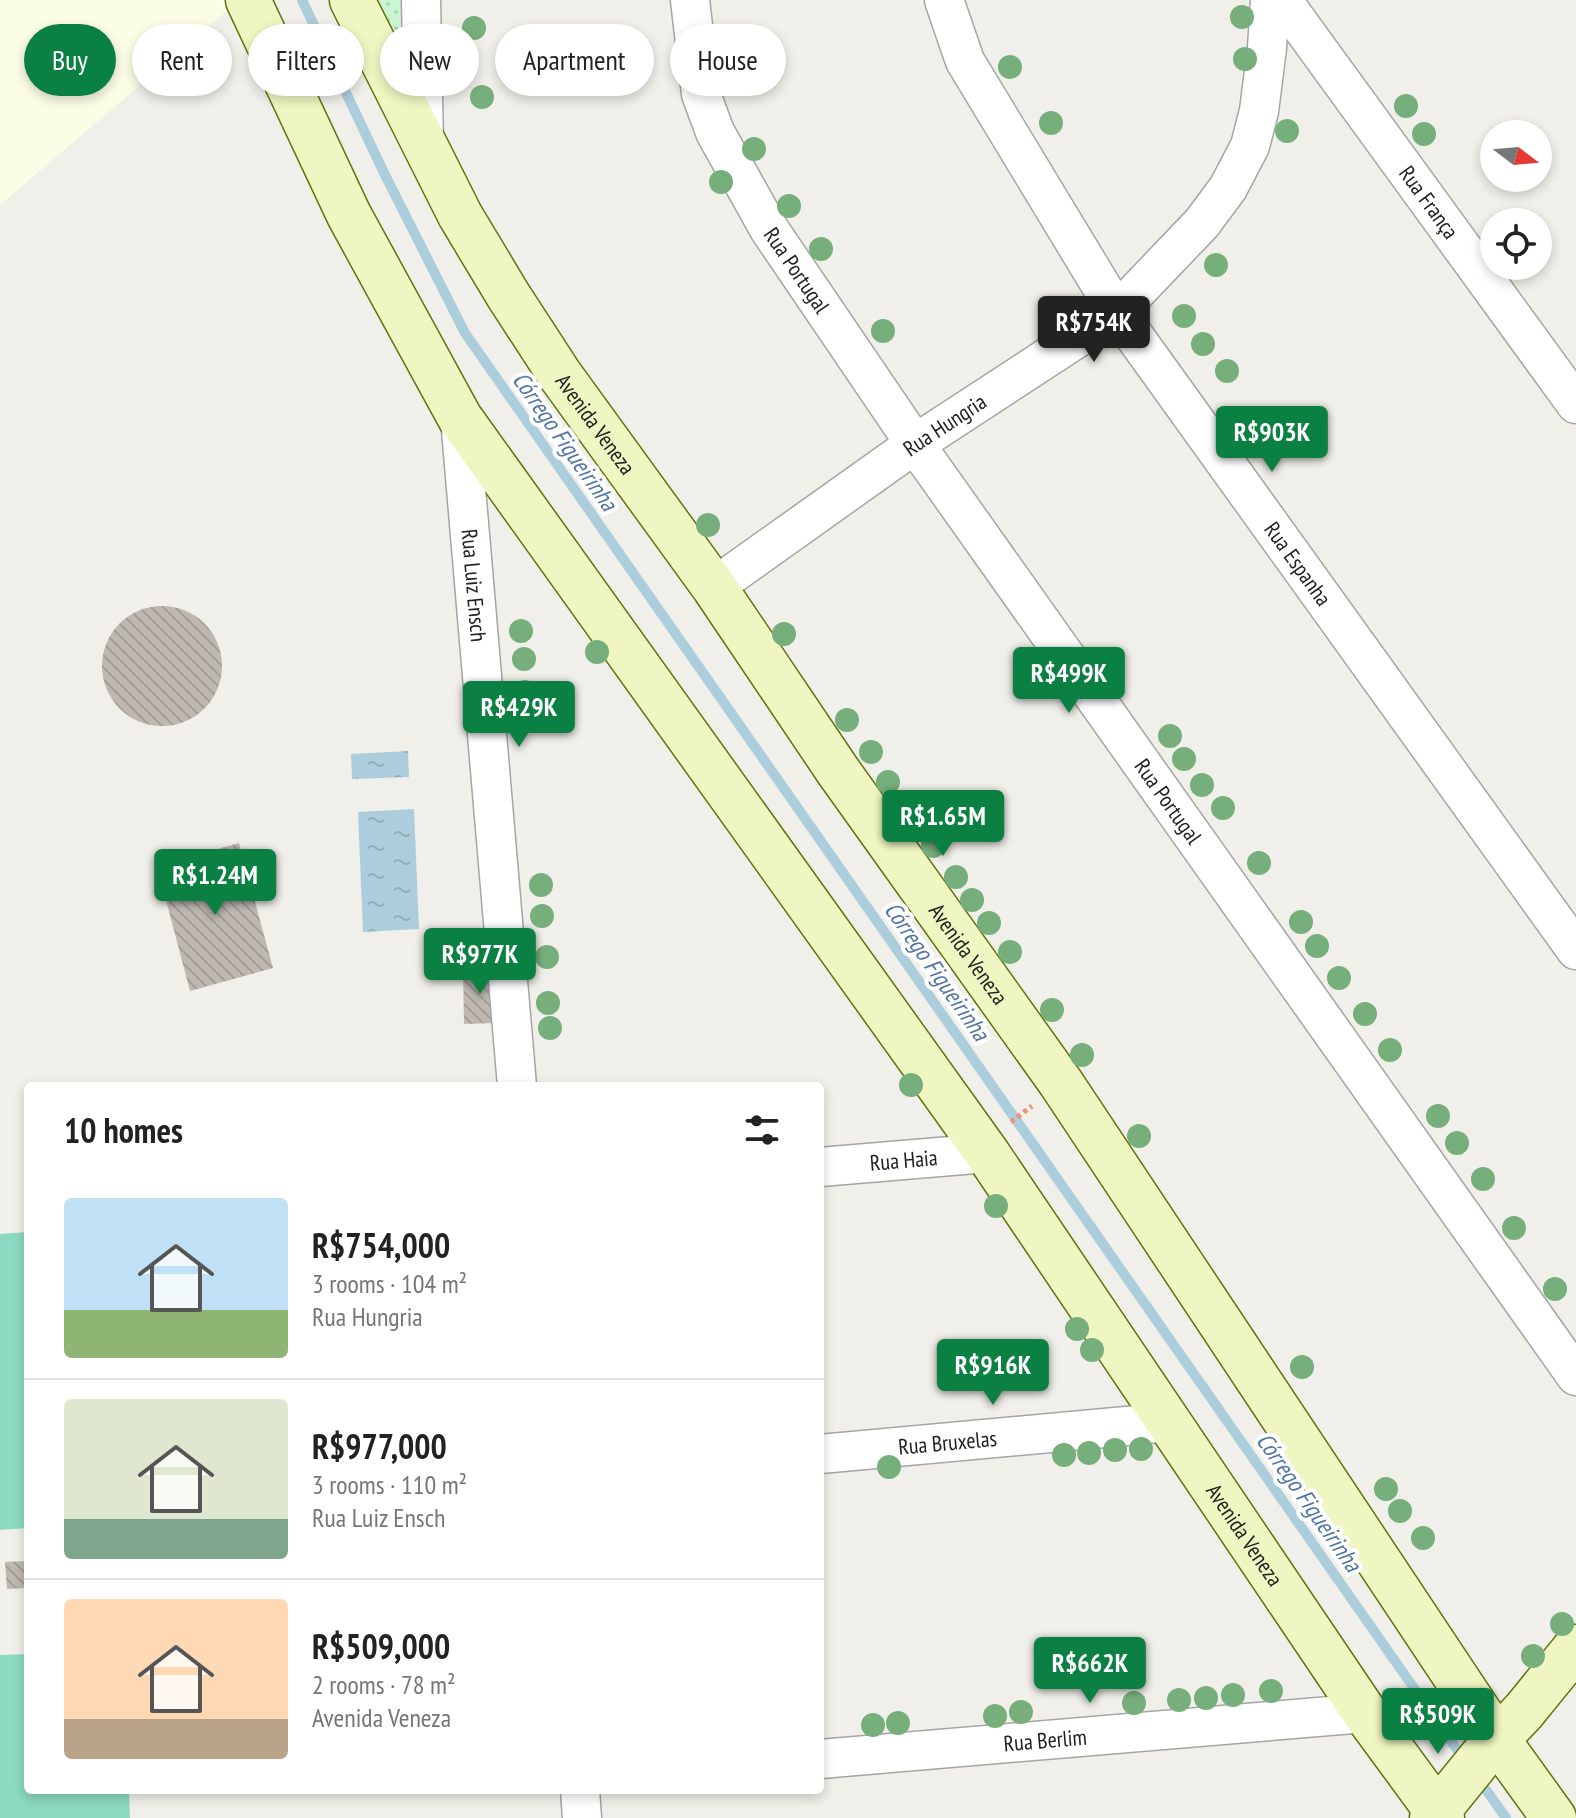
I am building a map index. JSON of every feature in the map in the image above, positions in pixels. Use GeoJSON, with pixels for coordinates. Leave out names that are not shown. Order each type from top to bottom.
{"type":"FeatureCollection","features":[{"type":"Feature","properties":{"kind":"main road","name":"Avenida Veneza"},"geometry":{"type":"LineString","coordinates":[[248,0],[349,215],[460,418],[984,1149],[1365,1713],[1438,1813]]}},
{"type":"Feature","properties":{"kind":"main road","name":"Avenida Veneza"},"geometry":{"type":"LineString","coordinates":[[352,0],[460,215],[560,375],[714,587],[838,771],[1061,1083],[1492,1744],[1554,1818]]}},
{"type":"Feature","properties":{"kind":"main road"},"geometry":{"type":"LineString","coordinates":[[1438,1813],[1492,1744],[1524,1711],[1576,1647]]}},
{"type":"Feature","properties":{"kind":"street"},"geometry":{"type":"LineString","coordinates":[[421,0],[424,142]]}},
{"type":"Feature","properties":{"kind":"street","name":"Rua Portugal"},"geometry":{"type":"LineString","coordinates":[[690,0],[701,94],[715,132],[769,229],[915,444],[1576,1376]]}},
{"type":"Feature","properties":{"kind":"street","name":"Rua Espanha"},"geometry":{"type":"LineString","coordinates":[[944,0],[965,61],[1117,312],[1576,950]]}},
{"type":"Feature","properties":{"kind":"street","name":"Rua Hungria"},"geometry":{"type":"LineString","coordinates":[[714,587],[915,444],[1117,312],[1202,223],[1228,188],[1250,146],[1259,111],[1270,0]]}},
{"type":"Feature","properties":{"kind":"street","name":"Rua França"},"geometry":{"type":"LineString","coordinates":[[1282,0],[1576,404]]}},
{"type":"Feature","properties":{"kind":"street","name":"Rua Luiz Ensch"},"geometry":{"type":"LineString","coordinates":[[460,418],[517,1082]]}},
{"type":"Feature","properties":{"kind":"street","name":"Rua Haia"},"geometry":{"type":"LineString","coordinates":[[824,1167],[984,1149]]}},
{"type":"Feature","properties":{"kind":"street","name":"Rua Bruxelas"},"geometry":{"type":"LineString","coordinates":[[824,1454],[1170,1422]]}},
{"type":"Feature","properties":{"kind":"street","name":"Rua Berlim"},"geometry":{"type":"LineString","coordinates":[[824,1759],[1365,1713]]}},
{"type":"Feature","properties":{"kind":"street"},"geometry":{"type":"LineString","coordinates":[[580,1794],[582,1818]]}},
{"type":"Feature","properties":{"kind":"path"},"geometry":{"type":"LineString","coordinates":[[984,1149],[1061,1083]]}},
{"type":"Feature","properties":{"kind":"shaded area"},"geometry":{"type":"Polygon","coordinates":[[[0,0],[223,0],[228,10],[212,24],[132,24],[132,92],[0,205],[0,0]]]}},
{"type":"Feature","properties":{"kind":"green space"},"geometry":{"type":"Polygon","coordinates":[[[367,0],[408,0],[409,24],[380,26],[367,0]]]}},
{"type":"Feature","properties":{"kind":"green space"},"geometry":{"type":"Polygon","coordinates":[[[24,1232],[24,1528],[0,1530],[0,1234],[24,1232]]]}},
{"type":"Feature","properties":{"kind":"green space"},"geometry":{"type":"Polygon","coordinates":[[[24,1654],[24,1794],[129,1794],[130,1818],[0,1818],[0,1655],[24,1654]]]}},
{"type":"Feature","properties":{"kind":"water"},"geometry":{"type":"Polygon","coordinates":[[[408,751],[409,777],[352,779],[351,754],[408,751]]]}},
{"type":"Feature","properties":{"kind":"water"},"geometry":{"type":"Polygon","coordinates":[[[414,809],[419,929],[363,932],[358,812],[414,809]]]}},
{"type":"Feature","properties":{"kind":"building"},"geometry":{"type":"Polygon","coordinates":[[[162,606],[185,611],[204,624],[217,643],[222,666],[217,689],[204,708],[185,721],[162,726],[139,721],[120,708],[107,689],[102,666],[107,643],[120,624],[139,611],[162,606]]]}},
{"type":"Feature","properties":{"kind":"building"},"geometry":{"type":"Polygon","coordinates":[[[239,843],[273,968],[190,991],[157,866],[239,843]]]}},
{"type":"Feature","properties":{"kind":"building"},"geometry":{"type":"Polygon","coordinates":[[[494,966],[497,1023],[464,1024],[463,968],[494,966]]]}},
{"type":"Feature","properties":{"kind":"building"},"geometry":{"type":"Polygon","coordinates":[[[24,1561],[24,1588],[7,1589],[5,1562],[24,1561]]]}},
{"type":"Feature","properties":{"kind":"waterway","name":"Córrego Figueirinha"},"geometry":{"type":"LineString","coordinates":[[302,0],[465,333],[1465,1761]]}},
{"type":"Feature","properties":{"kind":"waterway","name":"Córrego Figueirinha"},"geometry":{"type":"LineString","coordinates":[[1477,1777],[1506,1818]]}}]}
